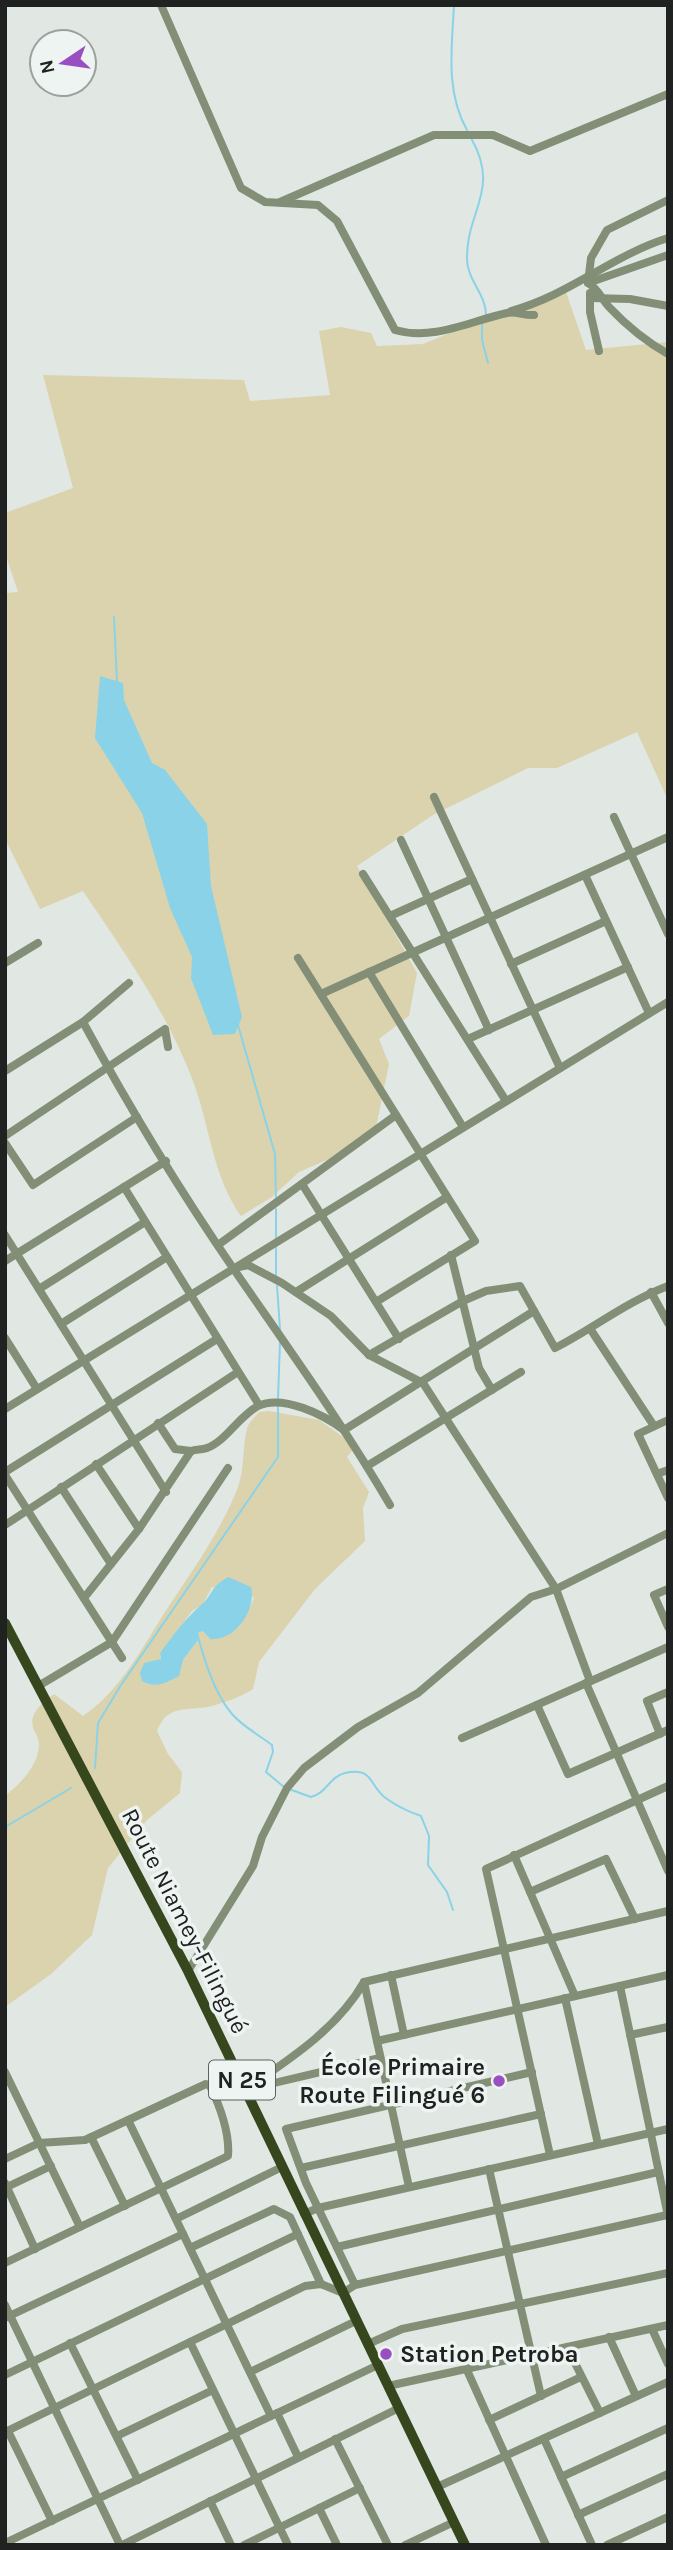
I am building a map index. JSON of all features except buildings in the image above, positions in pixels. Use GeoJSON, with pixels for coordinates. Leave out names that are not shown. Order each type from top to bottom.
{"type":"FeatureCollection","features":[{"type":"Feature","properties":{"kind":"main road","name":"Route Niamey-Filingué"},"geometry":{"type":"LineString","coordinates":[[5,1623],[40,1685],[188,1971],[465,2545]]}},
{"type":"Feature","properties":{"kind":"street"},"geometry":{"type":"LineString","coordinates":[[161,5],[241,188],[265,202],[318,205],[337,221],[395,331],[417,334],[479,323],[589,281],[668,255]]}},
{"type":"Feature","properties":{"kind":"street"},"geometry":{"type":"LineString","coordinates":[[277,203],[434,135],[493,135],[530,151],[668,94]]}},
{"type":"Feature","properties":{"kind":"street"},"geometry":{"type":"LineString","coordinates":[[599,351],[590,312],[591,258],[607,230],[668,200]]}},
{"type":"Feature","properties":{"kind":"street"},"geometry":{"type":"LineString","coordinates":[[589,281],[626,255],[668,238]]}},
{"type":"Feature","properties":{"kind":"street"},"geometry":{"type":"LineString","coordinates":[[589,281],[597,288],[601,297],[649,344],[668,354]]}},
{"type":"Feature","properties":{"kind":"street"},"geometry":{"type":"LineString","coordinates":[[591,298],[668,306]]}},
{"type":"Feature","properties":{"kind":"street"},"geometry":{"type":"LineString","coordinates":[[509,312],[534,315]]}},
{"type":"Feature","properties":{"kind":"street"},"geometry":{"type":"LineString","coordinates":[[434,797],[560,1068]]}},
{"type":"Feature","properties":{"kind":"street"},"geometry":{"type":"LineString","coordinates":[[614,817],[668,934]]}},
{"type":"Feature","properties":{"kind":"street"},"geometry":{"type":"LineString","coordinates":[[321,994],[668,837]]}},
{"type":"Feature","properties":{"kind":"street"},"geometry":{"type":"LineString","coordinates":[[401,840],[489,1030]]}},
{"type":"Feature","properties":{"kind":"street"},"geometry":{"type":"LineString","coordinates":[[363,874],[506,1101]]}},
{"type":"Feature","properties":{"kind":"street"},"geometry":{"type":"LineString","coordinates":[[585,875],[649,1013]]}},
{"type":"Feature","properties":{"kind":"street"},"geometry":{"type":"LineString","coordinates":[[390,916],[472,878]]}},
{"type":"Feature","properties":{"kind":"street"},"geometry":{"type":"LineString","coordinates":[[511,964],[606,921]]}},
{"type":"Feature","properties":{"kind":"street"},"geometry":{"type":"LineString","coordinates":[[5,963],[38,943]]}},
{"type":"Feature","properties":{"kind":"street"},"geometry":{"type":"LineString","coordinates":[[298,958],[475,1241],[376,1302]]}},
{"type":"Feature","properties":{"kind":"street"},"geometry":{"type":"LineString","coordinates":[[468,1039],[628,967]]}},
{"type":"Feature","properties":{"kind":"street"},"geometry":{"type":"LineString","coordinates":[[369,972],[463,1127]]}},
{"type":"Feature","properties":{"kind":"street"},"geometry":{"type":"LineString","coordinates":[[5,1071],[83,1022],[129,984]]}},
{"type":"Feature","properties":{"kind":"street"},"geometry":{"type":"LineString","coordinates":[[5,1409],[668,1002]]}},
{"type":"Feature","properties":{"kind":"street"},"geometry":{"type":"LineString","coordinates":[[83,1022],[107,1067],[218,1245],[344,1430],[390,1505]]}},
{"type":"Feature","properties":{"kind":"street"},"geometry":{"type":"LineString","coordinates":[[5,1136],[165,1029],[168,1047]]}},
{"type":"Feature","properties":{"kind":"street"},"geometry":{"type":"LineString","coordinates":[[218,1245],[396,1115]]}},
{"type":"Feature","properties":{"kind":"street"},"geometry":{"type":"LineString","coordinates":[[5,1143],[33,1185],[138,1117]]}},
{"type":"Feature","properties":{"kind":"street"},"geometry":{"type":"LineString","coordinates":[[5,1261],[166,1161]]}},
{"type":"Feature","properties":{"kind":"street"},"geometry":{"type":"LineString","coordinates":[[302,1184],[399,1339]]}},
{"type":"Feature","properties":{"kind":"street"},"geometry":{"type":"LineString","coordinates":[[124,1187],[259,1405]]}},
{"type":"Feature","properties":{"kind":"street"},"geometry":{"type":"LineString","coordinates":[[296,1292],[447,1197]]}},
{"type":"Feature","properties":{"kind":"street"},"geometry":{"type":"LineString","coordinates":[[39,1289],[145,1222]]}},
{"type":"Feature","properties":{"kind":"street"},"geometry":{"type":"LineString","coordinates":[[5,1235],[166,1492]]}},
{"type":"Feature","properties":{"kind":"street"},"geometry":{"type":"LineString","coordinates":[[451,1255],[479,1368],[492,1390]]}},
{"type":"Feature","properties":{"kind":"street"},"geometry":{"type":"LineString","coordinates":[[61,1324],[167,1257]]}},
{"type":"Feature","properties":{"kind":"street"},"geometry":{"type":"LineString","coordinates":[[233,1268],[248,1265],[296,1292],[331,1317],[369,1355],[423,1383],[556,1590],[615,1753],[668,1871]]}},
{"type":"Feature","properties":{"kind":"street"},"geometry":{"type":"LineString","coordinates":[[369,1355],[463,1301],[486,1291],[520,1286],[555,1348],[591,1330],[609,1313],[668,1286]]}},
{"type":"Feature","properties":{"kind":"street"},"geometry":{"type":"LineString","coordinates":[[651,1292],[668,1323]]}},
{"type":"Feature","properties":{"kind":"street"},"geometry":{"type":"LineString","coordinates":[[344,1430],[423,1383],[534,1311]]}},
{"type":"Feature","properties":{"kind":"street"},"geometry":{"type":"LineString","coordinates":[[591,1330],[654,1426]]}},
{"type":"Feature","properties":{"kind":"street"},"geometry":{"type":"LineString","coordinates":[[5,1338],[37,1389]]}},
{"type":"Feature","properties":{"kind":"street"},"geometry":{"type":"LineString","coordinates":[[122,1658],[5,1473],[217,1339]]}},
{"type":"Feature","properties":{"kind":"street"},"geometry":{"type":"LineString","coordinates":[[5,1525],[238,1372]]}},
{"type":"Feature","properties":{"kind":"street"},"geometry":{"type":"LineString","coordinates":[[367,1466],[521,1372]]}},
{"type":"Feature","properties":{"kind":"street"},"geometry":{"type":"LineString","coordinates":[[158,1423],[175,1448],[191,1451],[210,1447],[259,1405],[282,1404],[311,1410],[321,1413],[344,1430]]}},
{"type":"Feature","properties":{"kind":"street"},"geometry":{"type":"LineString","coordinates":[[668,1420],[638,1434],[668,1498]]}},
{"type":"Feature","properties":{"kind":"street"},"geometry":{"type":"LineString","coordinates":[[84,1598],[166,1492],[191,1451]]}},
{"type":"Feature","properties":{"kind":"street"},"geometry":{"type":"LineString","coordinates":[[96,1464],[139,1529]]}},
{"type":"Feature","properties":{"kind":"street"},"geometry":{"type":"LineString","coordinates":[[40,1685],[112,1642],[228,1468]]}},
{"type":"Feature","properties":{"kind":"street"},"geometry":{"type":"LineString","coordinates":[[657,1474],[668,1470]]}},
{"type":"Feature","properties":{"kind":"street"},"geometry":{"type":"LineString","coordinates":[[61,1487],[111,1564]]}},
{"type":"Feature","properties":{"kind":"street"},"geometry":{"type":"LineString","coordinates":[[188,1971],[253,1866],[262,1837],[287,1788],[304,1768],[358,1727],[418,1693],[531,1597],[556,1590],[668,1534]]}},
{"type":"Feature","properties":{"kind":"street"},"geometry":{"type":"LineString","coordinates":[[668,1589],[654,1595],[668,1627]]}},
{"type":"Feature","properties":{"kind":"street"},"geometry":{"type":"LineString","coordinates":[[462,1738],[668,1647]]}},
{"type":"Feature","properties":{"kind":"street"},"geometry":{"type":"LineString","coordinates":[[537,1705],[568,1774],[664,1732],[647,1700],[668,1692]]}},
{"type":"Feature","properties":{"kind":"street"},"geometry":{"type":"LineString","coordinates":[[550,2155],[486,1869],[668,1786]]}},
{"type":"Feature","properties":{"kind":"street"},"geometry":{"type":"LineString","coordinates":[[514,1855],[575,1996]]}},
{"type":"Feature","properties":{"kind":"street"},"geometry":{"type":"LineString","coordinates":[[530,1892],[606,1859],[635,1919]]}},
{"type":"Feature","properties":{"kind":"street"},"geometry":{"type":"LineString","coordinates":[[246,2089],[299,2053],[348,2007],[364,1982],[668,1911]]}},
{"type":"Feature","properties":{"kind":"street"},"geometry":{"type":"LineString","coordinates":[[391,1975],[404,2035]]}},
{"type":"Feature","properties":{"kind":"street"},"geometry":{"type":"LineString","coordinates":[[377,2041],[668,1975]]}},
{"type":"Feature","properties":{"kind":"street"},"geometry":{"type":"LineString","coordinates":[[364,1982],[410,2187]]}},
{"type":"Feature","properties":{"kind":"street"},"geometry":{"type":"LineString","coordinates":[[52,2521],[6,2432],[226,2323],[288,2293],[321,2284],[342,2293],[355,2286],[507,2249],[668,2216],[620,1986]]}},
{"type":"Feature","properties":{"kind":"street"},"geometry":{"type":"LineString","coordinates":[[565,1998],[598,2144]]}},
{"type":"Feature","properties":{"kind":"street"},"geometry":{"type":"LineString","coordinates":[[630,2035],[668,2027]]}},
{"type":"Feature","properties":{"kind":"street"},"geometry":{"type":"LineString","coordinates":[[246,2089],[380,2058]]}},
{"type":"Feature","properties":{"kind":"street"},"geometry":{"type":"LineString","coordinates":[[5,2072],[80,2227]]}},
{"type":"Feature","properties":{"kind":"street"},"geometry":{"type":"LineString","coordinates":[[355,2286],[317,2208],[285,2132],[287,2128],[531,2072]]}},
{"type":"Feature","properties":{"kind":"street"},"geometry":{"type":"LineString","coordinates":[[5,2159],[39,2143],[91,2137],[202,2084],[208,2084],[212,2088],[228,2143],[228,2156],[5,2263]]}},
{"type":"Feature","properties":{"kind":"street"},"geometry":{"type":"LineString","coordinates":[[301,2168],[541,2114]]}},
{"type":"Feature","properties":{"kind":"street"},"geometry":{"type":"LineString","coordinates":[[128,2120],[250,2372],[298,2457]]}},
{"type":"Feature","properties":{"kind":"street"},"geometry":{"type":"LineString","coordinates":[[304,2214],[317,2208],[668,2129]]}},
{"type":"Feature","properties":{"kind":"street"},"geometry":{"type":"LineString","coordinates":[[91,2137],[125,2206]]}},
{"type":"Feature","properties":{"kind":"street"},"geometry":{"type":"LineString","coordinates":[[35,2249],[6,2185],[51,2166]]}},
{"type":"Feature","properties":{"kind":"street"},"geometry":{"type":"LineString","coordinates":[[176,2219],[282,2167]]}},
{"type":"Feature","properties":{"kind":"street"},"geometry":{"type":"LineString","coordinates":[[489,2169],[541,2396]]}},
{"type":"Feature","properties":{"kind":"street"},"geometry":{"type":"LineString","coordinates":[[337,2247],[497,2207],[659,2172]]}},
{"type":"Feature","properties":{"kind":"street"},"geometry":{"type":"LineString","coordinates":[[190,2248],[274,2209],[290,2217],[321,2284]]}},
{"type":"Feature","properties":{"kind":"street"},"geometry":{"type":"LineString","coordinates":[[8,2317],[183,2234]]}},
{"type":"Feature","properties":{"kind":"street"},"geometry":{"type":"LineString","coordinates":[[5,2375],[298,2234]]}},
{"type":"Feature","properties":{"kind":"street"},"geometry":{"type":"LineString","coordinates":[[368,2344],[402,2329],[668,2273]]}},
{"type":"Feature","properties":{"kind":"street"},"geometry":{"type":"LineString","coordinates":[[5,2305],[8,2317],[33,2362],[121,2545],[399,2408]]}},
{"type":"Feature","properties":{"kind":"street"},"geometry":{"type":"LineString","coordinates":[[250,2372],[356,2321]]}},
{"type":"Feature","properties":{"kind":"street"},"geometry":{"type":"LineString","coordinates":[[388,2386],[668,2325]]}},
{"type":"Feature","properties":{"kind":"street"},"geometry":{"type":"LineString","coordinates":[[652,2329],[668,2364]]}},
{"type":"Feature","properties":{"kind":"street"},"geometry":{"type":"LineString","coordinates":[[610,2337],[636,2396]]}},
{"type":"Feature","properties":{"kind":"street"},"geometry":{"type":"LineString","coordinates":[[190,2342],[288,2545]]}},
{"type":"Feature","properties":{"kind":"street"},"geometry":{"type":"LineString","coordinates":[[71,2343],[138,2480]]}},
{"type":"Feature","properties":{"kind":"street"},"geometry":{"type":"LineString","coordinates":[[567,2347],[600,2413]]}},
{"type":"Feature","properties":{"kind":"street"},"geometry":{"type":"LineString","coordinates":[[6,2542],[378,2365]]}},
{"type":"Feature","properties":{"kind":"street"},"geometry":{"type":"LineString","coordinates":[[466,2368],[546,2545]]}},
{"type":"Feature","properties":{"kind":"street"},"geometry":{"type":"LineString","coordinates":[[489,2420],[581,2376]]}},
{"type":"Feature","properties":{"kind":"street"},"geometry":{"type":"LineString","coordinates":[[437,2487],[668,2382]]}},
{"type":"Feature","properties":{"kind":"street"},"geometry":{"type":"LineString","coordinates":[[117,2436],[213,2390]]}},
{"type":"Feature","properties":{"kind":"street"},"geometry":{"type":"LineString","coordinates":[[561,2477],[668,2428]]}},
{"type":"Feature","properties":{"kind":"street"},"geometry":{"type":"LineString","coordinates":[[335,2439],[388,2545]]}},
{"type":"Feature","properties":{"kind":"street"},"geometry":{"type":"LineString","coordinates":[[544,2439],[592,2545]]}},
{"type":"Feature","properties":{"kind":"street"},"geometry":{"type":"LineString","coordinates":[[578,2515],[668,2474]]}},
{"type":"Feature","properties":{"kind":"street"},"geometry":{"type":"LineString","coordinates":[[244,2545],[360,2487]]}},
{"type":"Feature","properties":{"kind":"street"},"geometry":{"type":"LineString","coordinates":[[210,2501],[231,2545]]}},
{"type":"Feature","properties":{"kind":"street"},"geometry":{"type":"LineString","coordinates":[[319,2508],[337,2545]]}},
{"type":"Feature","properties":{"kind":"street"},"geometry":{"type":"LineString","coordinates":[[607,2545],[668,2517]]}},
{"type":"Feature","properties":{"kind":"street"},"geometry":{"type":"LineString","coordinates":[[405,2545],[423,2541],[454,2522]]}},
{"type":"Feature","properties":{"kind":"shaded area"},"geometry":{"type":"Polygon","coordinates":[[[566,292],[586,350],[668,342],[668,800],[637,732],[557,768],[528,768],[433,815],[357,866],[417,973],[409,1016],[379,1039],[389,1064],[376,1127],[329,1159],[299,1172],[272,1197],[241,1216],[224,1184],[193,1081],[171,1031],[144,983],[83,891],[40,909],[5,839],[5,593],[18,592],[5,553],[5,513],[73,488],[43,375],[244,380],[250,401],[330,395],[319,331],[341,327],[371,333],[377,346],[423,344],[516,306],[566,292]]]}},
{"type":"Feature","properties":{"kind":"shaded area"},"geometry":{"type":"Polygon","coordinates":[[[269,1411],[319,1420],[356,1446],[347,1457],[369,1492],[363,1508],[365,1541],[315,1589],[259,1662],[253,1689],[218,1704],[171,1713],[161,1723],[157,1731],[168,1754],[182,1772],[180,1793],[147,1820],[108,1868],[92,1935],[51,1974],[5,2007],[5,1796],[32,1768],[38,1754],[38,1738],[32,1724],[34,1714],[54,1694],[83,1716],[119,1682],[223,1520],[240,1480],[248,1427],[259,1412],[269,1411]],[[212,1587],[203,1604],[192,1611],[160,1653],[161,1659],[152,1662],[172,1679],[178,1676],[183,1660],[198,1640],[197,1633],[202,1630],[210,1639],[231,1627],[243,1618],[254,1597],[212,1587]]]}},
{"type":"Feature","properties":{"kind":"water"},"geometry":{"type":"Polygon","coordinates":[[[100,676],[123,683],[124,700],[152,763],[165,770],[207,824],[211,886],[242,1017],[235,1034],[213,1035],[191,978],[192,957],[170,908],[142,813],[95,738],[100,676]]]}},
{"type":"Feature","properties":{"kind":"water"},"geometry":{"type":"Polygon","coordinates":[[[228,1577],[251,1587],[251,1605],[236,1630],[219,1639],[210,1639],[203,1631],[197,1633],[198,1640],[183,1660],[179,1676],[157,1685],[142,1681],[140,1673],[144,1663],[161,1659],[160,1653],[179,1628],[217,1585],[228,1577]]]}},
{"type":"Feature","properties":{"kind":"waterway"},"geometry":{"type":"LineString","coordinates":[[454,5],[451,53],[453,84],[455,100],[467,130]]}},
{"type":"Feature","properties":{"kind":"waterway"},"geometry":{"type":"LineString","coordinates":[[471,138],[479,156],[483,186],[471,227],[467,259],[486,315]]}},
{"type":"Feature","properties":{"kind":"waterway"},"geometry":{"type":"LineString","coordinates":[[482,323],[482,340],[488,363]]}},
{"type":"Feature","properties":{"kind":"waterway"},"geometry":{"type":"LineString","coordinates":[[114,617],[117,682]]}},
{"type":"Feature","properties":{"kind":"waterway"},"geometry":{"type":"LineString","coordinates":[[238,1025],[275,1154],[276,1200]]}},
{"type":"Feature","properties":{"kind":"waterway"},"geometry":{"type":"LineString","coordinates":[[276,1209],[276,1238]]}},
{"type":"Feature","properties":{"kind":"waterway"},"geometry":{"type":"LineString","coordinates":[[276,1247],[276,1277]]}},
{"type":"Feature","properties":{"kind":"waterway"},"geometry":{"type":"LineString","coordinates":[[277,1286],[280,1329]]}},
{"type":"Feature","properties":{"kind":"waterway"},"geometry":{"type":"LineString","coordinates":[[278,1399],[280,1342]]}},
{"type":"Feature","properties":{"kind":"waterway"},"geometry":{"type":"LineString","coordinates":[[95,1768],[98,1723],[121,1685],[278,1457],[278,1404]]}},
{"type":"Feature","properties":{"kind":"waterway"},"geometry":{"type":"LineString","coordinates":[[197,1633],[206,1665],[220,1696],[236,1718],[272,1745],[273,1752],[266,1772],[284,1787]]}},
{"type":"Feature","properties":{"kind":"waterway"},"geometry":{"type":"LineString","coordinates":[[289,1789],[311,1797],[340,1775],[354,1772],[366,1775],[387,1799],[421,1816],[429,1836],[428,1865],[447,1892],[453,1910]]}},
{"type":"Feature","properties":{"kind":"waterway"},"geometry":{"type":"LineString","coordinates":[[5,1827],[71,1788]]}},
{"type":"Feature","properties":{"kind":"place","name":"École Primaire Route Filingué 6"},"geometry":{"type":"Point","coordinates":[499,2081]}},
{"type":"Feature","properties":{"kind":"place","name":"Station Petroba"},"geometry":{"type":"Point","coordinates":[386,2354]}}]}
